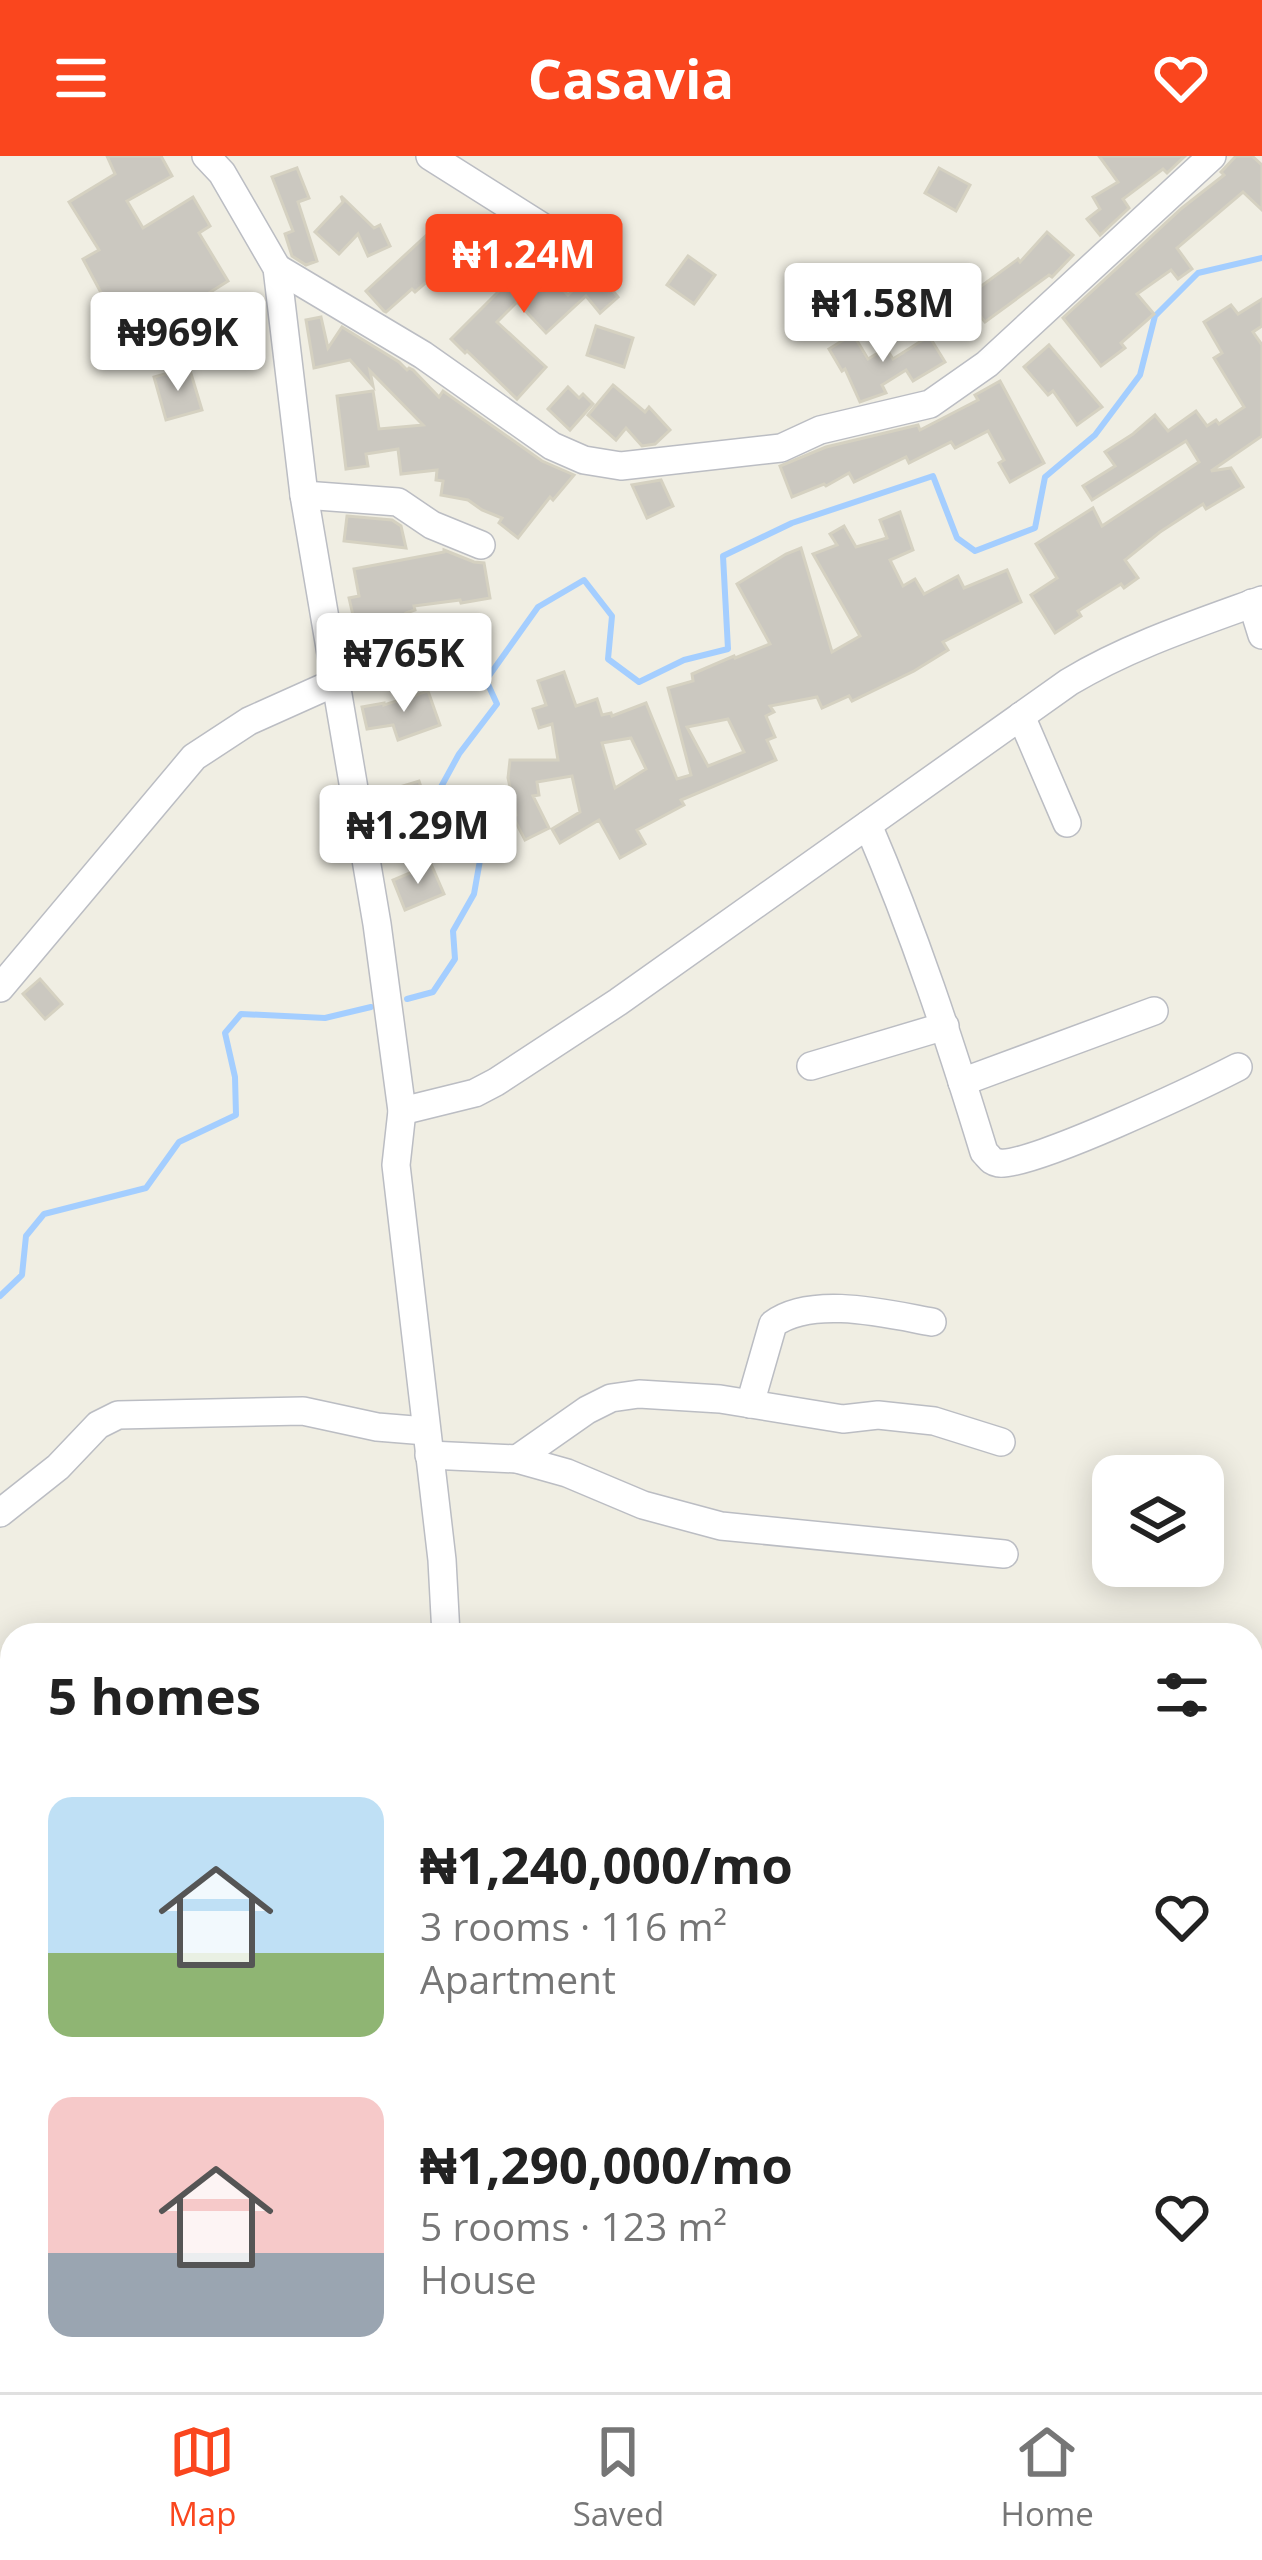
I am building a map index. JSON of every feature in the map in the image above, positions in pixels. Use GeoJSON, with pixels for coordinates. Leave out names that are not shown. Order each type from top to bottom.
{"type":"FeatureCollection","features":[{"type":"Feature","properties":{"kind":"street"},"geometry":{"type":"LineString","coordinates":[[430,156],[582,251]]}},
{"type":"Feature","properties":{"kind":"street"},"geometry":{"type":"LineString","coordinates":[[277,268],[423,355],[552,446],[584,460],[621,466],[781,448],[820,430],[930,404],[987,364],[1212,156]]}},
{"type":"Feature","properties":{"kind":"street"},"geometry":{"type":"LineString","coordinates":[[223,162],[277,268],[304,495],[377,924],[402,1111],[396,1165],[446,1623]]}},
{"type":"Feature","properties":{"kind":"street"},"geometry":{"type":"LineString","coordinates":[[304,495],[398,502],[432,525],[481,545]]}},
{"type":"Feature","properties":{"kind":"street"},"geometry":{"type":"LineString","coordinates":[[402,1111],[476,1093],[496,1082],[618,1002],[1096,666],[1257,601],[1262,635]]}},
{"type":"Feature","properties":{"kind":"street"},"geometry":{"type":"LineString","coordinates":[[0,988],[194,757],[249,721],[336,682]]}},
{"type":"Feature","properties":{"kind":"street"},"geometry":{"type":"LineString","coordinates":[[1021,716],[1067,823]]}},
{"type":"Feature","properties":{"kind":"street"},"geometry":{"type":"LineString","coordinates":[[868,825],[902,904],[984,1152],[996,1162],[1007,1163],[1063,1144],[1238,1067]]}},
{"type":"Feature","properties":{"kind":"street"},"geometry":{"type":"LineString","coordinates":[[962,1082],[1154,1010]]}},
{"type":"Feature","properties":{"kind":"street"},"geometry":{"type":"LineString","coordinates":[[812,1066],[945,1026]]}},
{"type":"Feature","properties":{"kind":"street"},"geometry":{"type":"LineString","coordinates":[[750,1404],[773,1324],[784,1316],[866,1310],[932,1322]]}},
{"type":"Feature","properties":{"kind":"street"},"geometry":{"type":"LineString","coordinates":[[517,1459],[587,1410],[611,1398],[639,1394],[843,1419],[878,1415],[934,1421],[1001,1442]]}},
{"type":"Feature","properties":{"kind":"street"},"geometry":{"type":"LineString","coordinates":[[0,1514],[58,1467],[98,1425],[118,1415],[303,1411],[428,1443],[517,1459],[567,1473],[643,1505],[721,1526],[1004,1554]]}},
{"type":"Feature","properties":{"kind":"building"},"geometry":{"type":"Polygon","coordinates":[[[107,156],[161,156],[172,176],[127,201],[143,228],[193,197],[210,226],[199,233],[228,281],[209,293],[227,349],[202,357],[183,301],[135,327],[133,323],[120,328],[83,259],[99,250],[69,202],[115,174],[107,156]]]}},
{"type":"Feature","properties":{"kind":"building"},"geometry":{"type":"Polygon","coordinates":[[[1099,156],[1185,156],[1167,173],[1163,169],[1123,199],[1129,208],[1100,235],[1087,219],[1100,209],[1093,197],[1118,182],[1099,156]]]}},
{"type":"Feature","properties":{"kind":"building"},"geometry":{"type":"Polygon","coordinates":[[[1236,156],[1252,156],[1262,165],[1262,210],[1243,192],[1177,248],[1192,269],[1178,279],[1171,270],[1137,294],[1154,314],[1121,343],[1125,348],[1101,366],[1063,318],[1224,175],[1221,172],[1236,156]]]}},
{"type":"Feature","properties":{"kind":"building"},"geometry":{"type":"Polygon","coordinates":[[[297,168],[309,198],[298,202],[317,261],[306,265],[292,256],[285,234],[293,231],[272,177],[297,168]]]}},
{"type":"Feature","properties":{"kind":"building"},"geometry":{"type":"Polygon","coordinates":[[[939,168],[970,185],[956,211],[925,193],[939,168]]]}},
{"type":"Feature","properties":{"kind":"building"},"geometry":{"type":"Polygon","coordinates":[[[341,196],[374,228],[380,225],[390,246],[368,256],[358,234],[339,254],[315,232],[343,202],[341,196]]]}},
{"type":"Feature","properties":{"kind":"building"},"geometry":{"type":"Polygon","coordinates":[[[443,220],[459,234],[431,265],[437,273],[384,311],[366,291],[443,220]]]}},
{"type":"Feature","properties":{"kind":"building"},"geometry":{"type":"Polygon","coordinates":[[[1047,232],[1073,255],[1052,277],[985,322],[965,298],[1018,259],[1020,262],[1047,232]]]}},
{"type":"Feature","properties":{"kind":"building"},"geometry":{"type":"Polygon","coordinates":[[[525,238],[546,251],[536,260],[568,295],[591,271],[618,297],[600,313],[586,296],[546,333],[517,302],[497,322],[546,367],[517,399],[451,339],[498,292],[489,285],[508,261],[505,257],[525,238]]]}},
{"type":"Feature","properties":{"kind":"building"},"geometry":{"type":"Polygon","coordinates":[[[688,256],[715,275],[694,304],[667,285],[688,256]]]}},
{"type":"Feature","properties":{"kind":"building"},"geometry":{"type":"Polygon","coordinates":[[[934,272],[954,303],[934,319],[912,290],[934,272]]]}},
{"type":"Feature","properties":{"kind":"building"},"geometry":{"type":"Polygon","coordinates":[[[1262,299],[1262,326],[1253,332],[1262,345],[1262,436],[1211,471],[1231,468],[1243,487],[1206,509],[1203,504],[1160,532],[1125,560],[1138,578],[1078,611],[1081,616],[1055,633],[1031,595],[1057,578],[1036,544],[1093,508],[1102,526],[1199,462],[1186,441],[1092,500],[1083,486],[1115,466],[1105,452],[1155,415],[1168,431],[1196,411],[1207,426],[1216,420],[1219,424],[1244,407],[1214,358],[1222,353],[1204,322],[1231,305],[1238,314],[1262,299]]]}},
{"type":"Feature","properties":{"kind":"building"},"geometry":{"type":"Polygon","coordinates":[[[321,317],[328,348],[342,327],[413,370],[439,397],[443,391],[542,461],[574,475],[518,538],[499,523],[502,518],[468,500],[441,495],[443,481],[436,480],[437,470],[401,474],[398,449],[366,454],[368,466],[346,469],[337,396],[373,391],[379,429],[423,425],[370,371],[373,386],[350,360],[314,368],[306,320],[321,317]]]}},
{"type":"Feature","properties":{"kind":"building"},"geometry":{"type":"Polygon","coordinates":[[[596,326],[633,338],[624,367],[587,355],[596,326]]]}},
{"type":"Feature","properties":{"kind":"building"},"geometry":{"type":"Polygon","coordinates":[[[853,334],[868,359],[886,348],[893,359],[929,336],[945,362],[913,381],[906,370],[882,385],[886,393],[860,402],[845,369],[829,349],[853,334]]]}},
{"type":"Feature","properties":{"kind":"building"},"geometry":{"type":"Polygon","coordinates":[[[1049,345],[1102,407],[1077,425],[1053,391],[1048,395],[1024,367],[1049,345]]]}},
{"type":"Feature","properties":{"kind":"building"},"geometry":{"type":"Polygon","coordinates":[[[189,367],[202,410],[166,420],[154,377],[189,367]]]}},
{"type":"Feature","properties":{"kind":"building"},"geometry":{"type":"Polygon","coordinates":[[[1000,381],[1044,463],[1010,482],[988,431],[955,448],[951,442],[909,463],[906,457],[854,482],[849,473],[792,497],[780,466],[826,447],[918,425],[920,430],[978,400],[975,395],[1000,381]]]}},
{"type":"Feature","properties":{"kind":"building"},"geometry":{"type":"Polygon","coordinates":[[[613,385],[645,412],[649,407],[670,430],[655,444],[642,446],[626,428],[616,440],[588,415],[613,385]]]}},
{"type":"Feature","properties":{"kind":"building"},"geometry":{"type":"Polygon","coordinates":[[[568,387],[593,404],[570,430],[548,409],[568,387]]]}},
{"type":"Feature","properties":{"kind":"building"},"geometry":{"type":"Polygon","coordinates":[[[661,480],[673,506],[647,518],[632,485],[661,480]]]}},
{"type":"Feature","properties":{"kind":"building"},"geometry":{"type":"Polygon","coordinates":[[[900,512],[913,550],[890,560],[903,586],[915,579],[924,594],[958,576],[964,588],[1007,570],[1021,602],[943,642],[948,650],[914,671],[852,701],[849,696],[822,708],[817,697],[770,706],[774,712],[766,716],[775,737],[767,740],[776,760],[681,800],[684,805],[637,830],[645,844],[620,858],[599,820],[560,843],[552,829],[580,812],[572,776],[537,782],[539,795],[533,796],[549,828],[525,840],[513,817],[510,760],[558,760],[552,724],[539,728],[533,709],[546,705],[538,681],[564,672],[576,706],[597,699],[602,715],[646,703],[677,779],[691,775],[668,688],[770,644],[737,584],[801,548],[832,652],[860,636],[813,554],[837,545],[830,534],[844,526],[856,547],[887,538],[880,520],[900,512]],[[728,719],[687,727],[708,766],[744,752],[728,719]],[[631,738],[602,743],[615,788],[646,769],[631,738]]]}},
{"type":"Feature","properties":{"kind":"building"},"geometry":{"type":"Polygon","coordinates":[[[347,516],[392,520],[401,526],[406,548],[344,541],[347,516]]]}},
{"type":"Feature","properties":{"kind":"building"},"geometry":{"type":"Polygon","coordinates":[[[444,550],[484,563],[490,598],[414,606],[415,610],[406,613],[418,647],[383,658],[370,621],[355,624],[349,598],[359,596],[354,569],[444,550]]]}},
{"type":"Feature","properties":{"kind":"building"},"geometry":{"type":"Polygon","coordinates":[[[428,691],[440,725],[398,740],[393,725],[367,729],[362,707],[428,691]]]}},
{"type":"Feature","properties":{"kind":"building"},"geometry":{"type":"Polygon","coordinates":[[[419,781],[428,809],[379,822],[373,795],[419,781]]]}},
{"type":"Feature","properties":{"kind":"building"},"geometry":{"type":"Polygon","coordinates":[[[431,864],[444,894],[405,910],[393,880],[431,864]]]}},
{"type":"Feature","properties":{"kind":"building"},"geometry":{"type":"Polygon","coordinates":[[[40,979],[62,1004],[45,1019],[23,994],[40,979]]]}},
{"type":"Feature","properties":{"kind":"waterway"},"geometry":{"type":"LineString","coordinates":[[407,999],[433,992],[455,959],[453,931],[474,894],[482,849],[466,810],[441,787],[497,704],[486,680],[538,607],[584,580],[612,616],[608,659],[639,682],[684,660],[728,649],[723,556],[792,523],[933,476],[957,538],[975,551],[1035,528],[1045,477],[1095,435],[1140,375],[1155,316],[1198,273],[1262,258]]}},
{"type":"Feature","properties":{"kind":"waterway"},"geometry":{"type":"LineString","coordinates":[[0,1296],[22,1275],[26,1236],[44,1214],[146,1188],[179,1142],[236,1115],[235,1077],[225,1033],[241,1014],[325,1018],[371,1007]]}}]}
